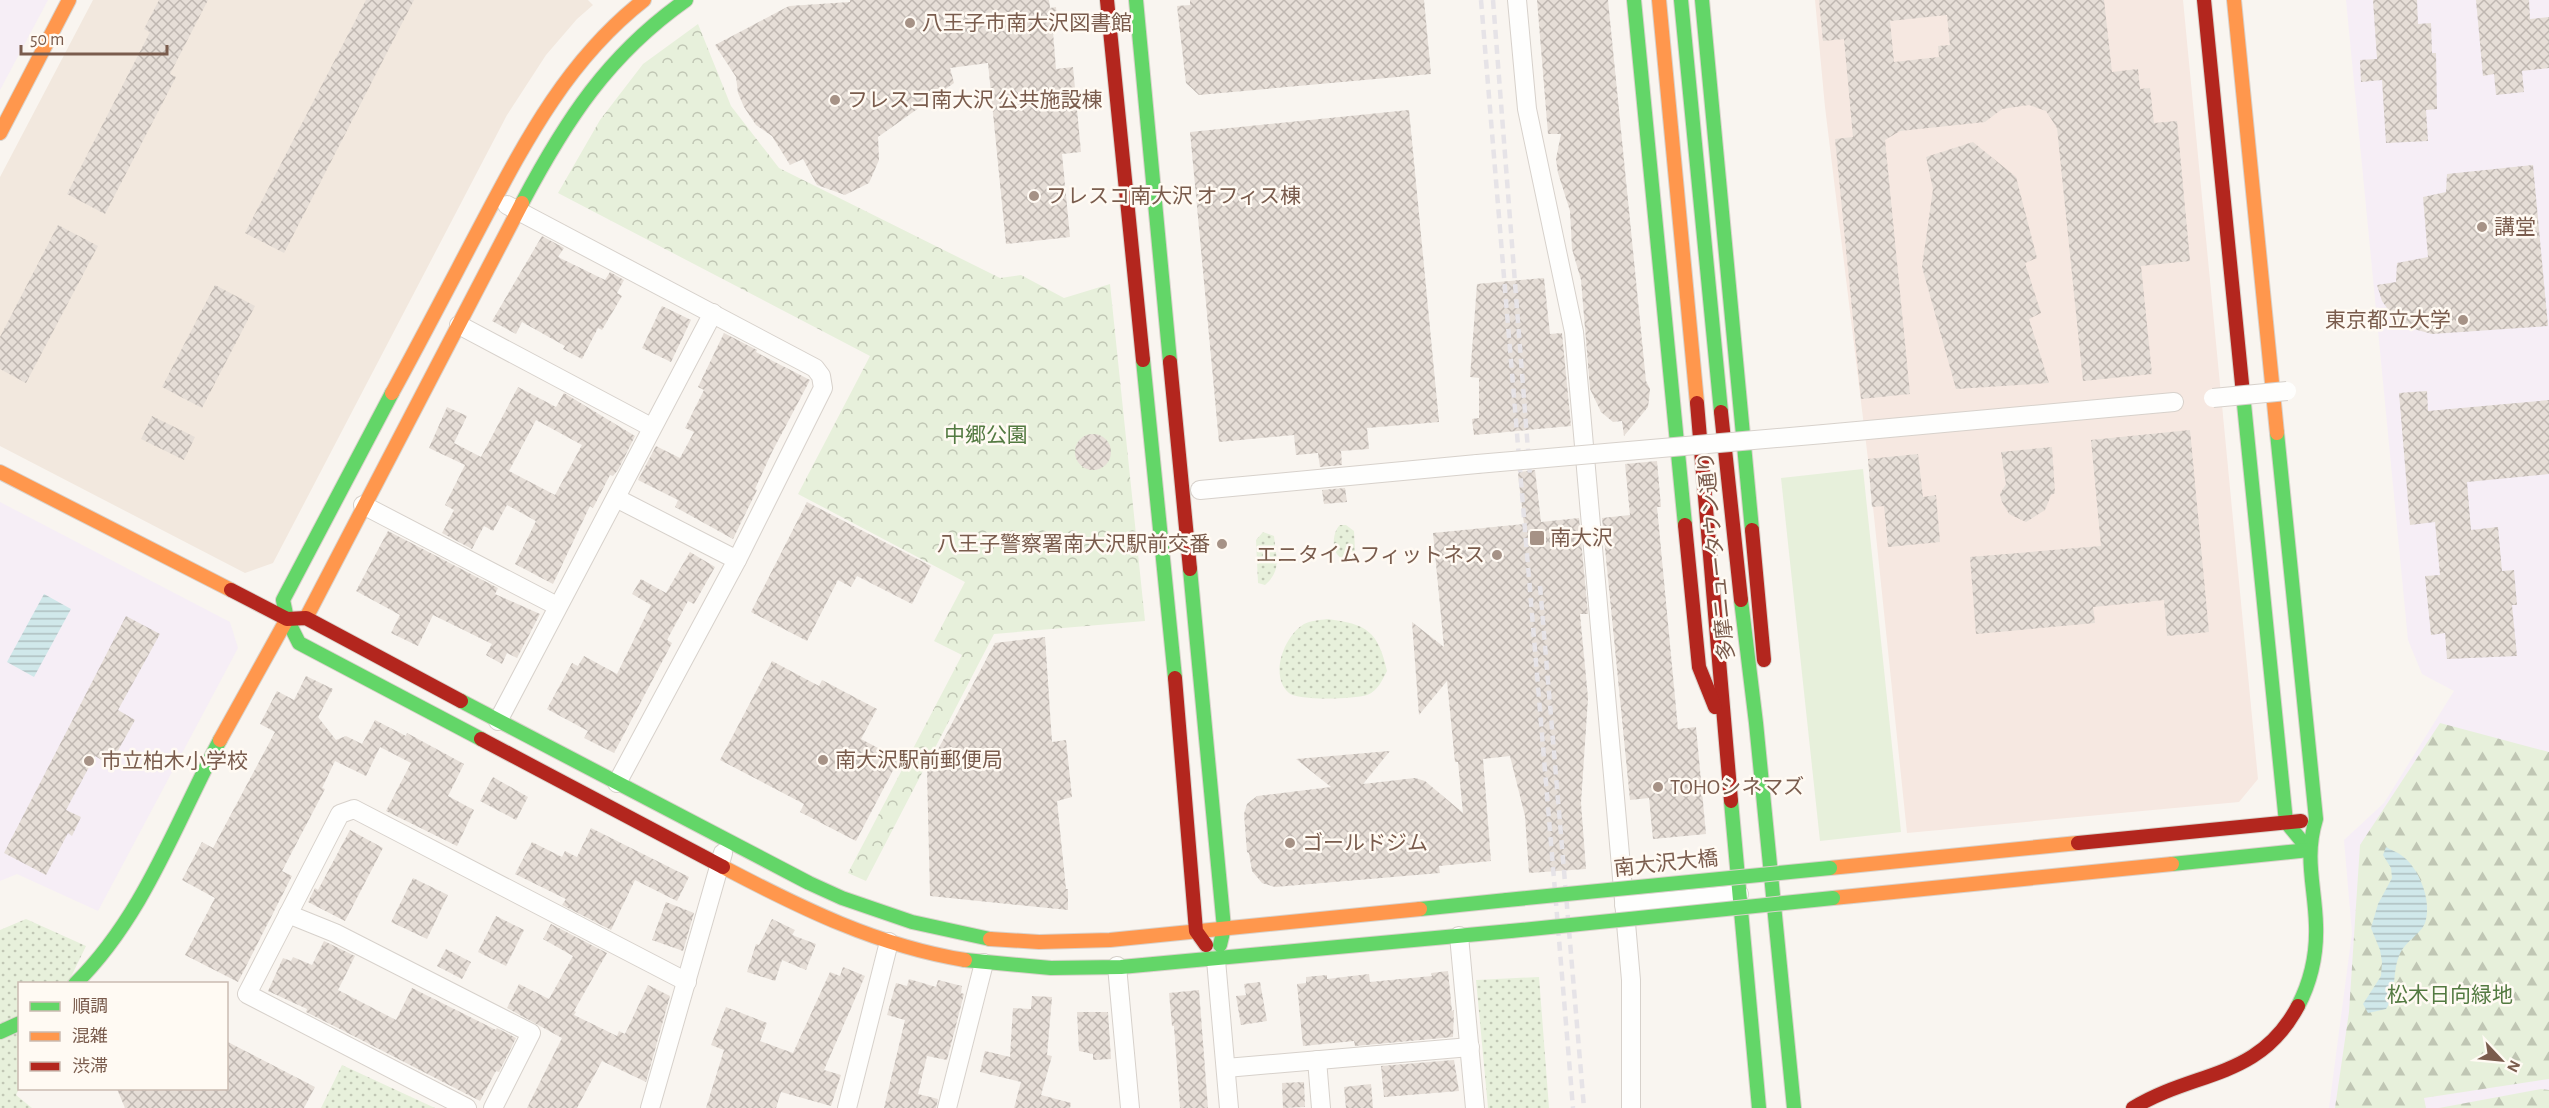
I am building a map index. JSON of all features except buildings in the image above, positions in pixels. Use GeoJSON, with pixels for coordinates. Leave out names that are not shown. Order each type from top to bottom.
{"type":"FeatureCollection","features":[{"type":"Feature","properties":{"kind":"street"},"geometry":{"type":"LineString","coordinates":[[0,133],[69,0]]}},
{"type":"Feature","properties":{"kind":"street"},"geometry":{"type":"LineString","coordinates":[[644,0],[600,39],[554,93],[495,199],[283,600],[287,619],[299,643],[719,865],[822,917],[889,942],[984,963],[1035,968],[1216,960],[2309,850]]}},
{"type":"Feature","properties":{"kind":"street"},"geometry":{"type":"LineString","coordinates":[[0,472],[287,619],[306,618],[553,144],[590,89],[635,40],[686,0]]}},
{"type":"Feature","properties":{"kind":"street"},"geometry":{"type":"LineString","coordinates":[[1107,0],[1182,748],[1196,931],[1216,960]]}},
{"type":"Feature","properties":{"kind":"street"},"geometry":{"type":"LineString","coordinates":[[1136,0],[1224,928],[1216,960],[1229,1108]]}},
{"type":"Feature","properties":{"kind":"street"},"geometry":{"type":"LineString","coordinates":[[1517,0],[1527,109],[1574,332],[1632,980],[1631,1108]]}},
{"type":"Feature","properties":{"kind":"street"},"geometry":{"type":"LineString","coordinates":[[1634,0],[1699,667],[1724,726]]}},
{"type":"Feature","properties":{"kind":"street","name":"多摩ニュータウン通り"},"geometry":{"type":"LineString","coordinates":[[1659,0],[1707,507],[1724,726],[1759,1108]]}},
{"type":"Feature","properties":{"kind":"street","name":"多摩ニュータウン通り"},"geometry":{"type":"LineString","coordinates":[[1681,0],[1730,506],[1756,723],[1794,1108]]}},
{"type":"Feature","properties":{"kind":"street"},"geometry":{"type":"LineString","coordinates":[[1702,0],[1765,653],[1756,723]]}},
{"type":"Feature","properties":{"kind":"street"},"geometry":{"type":"LineString","coordinates":[[2204,0],[2286,822],[2309,850]]}},
{"type":"Feature","properties":{"kind":"street"},"geometry":{"type":"LineString","coordinates":[[2133,1108],[2145,1099],[2174,1086],[2233,1068],[2255,1056],[2276,1038],[2296,1010],[2316,953],[2316,925],[2309,850],[2316,819],[2234,0]]}},
{"type":"Feature","properties":{"kind":"street"},"geometry":{"type":"LineString","coordinates":[[495,199],[815,368],[823,381],[823,388],[736,560],[617,783]]}},
{"type":"Feature","properties":{"kind":"street"},"geometry":{"type":"LineString","coordinates":[[498,721],[713,313]]}},
{"type":"Feature","properties":{"kind":"street"},"geometry":{"type":"LineString","coordinates":[[459,326],[651,427]]}},
{"type":"Feature","properties":{"kind":"street"},"geometry":{"type":"LineString","coordinates":[[2213,398],[2287,391]]}},
{"type":"Feature","properties":{"kind":"street"},"geometry":{"type":"LineString","coordinates":[[1200,490],[2174,402]]}},
{"type":"Feature","properties":{"kind":"street"},"geometry":{"type":"LineString","coordinates":[[616,498],[736,560]]}},
{"type":"Feature","properties":{"kind":"street"},"geometry":{"type":"LineString","coordinates":[[363,505],[557,606]]}},
{"type":"Feature","properties":{"kind":"street","name":"南大沢大橋"},"geometry":{"type":"LineString","coordinates":[[306,618],[809,883],[862,906],[912,922],[991,939],[1073,943],[2316,819]]}},
{"type":"Feature","properties":{"kind":"street"},"geometry":{"type":"LineString","coordinates":[[77,982],[90,971],[114,940],[133,909],[204,770],[287,619]]}},
{"type":"Feature","properties":{"kind":"street"},"geometry":{"type":"LineString","coordinates":[[467,1108],[247,994],[340,814],[354,809],[687,982]]}},
{"type":"Feature","properties":{"kind":"street"},"geometry":{"type":"LineString","coordinates":[[650,1108],[727,840]]}},
{"type":"Feature","properties":{"kind":"street"},"geometry":{"type":"LineString","coordinates":[[1624,905],[1739,894]]}},
{"type":"Feature","properties":{"kind":"street"},"geometry":{"type":"LineString","coordinates":[[288,914],[335,933],[531,1033],[493,1108]]}},
{"type":"Feature","properties":{"kind":"street"},"geometry":{"type":"LineString","coordinates":[[1460,936],[1475,1108]]}},
{"type":"Feature","properties":{"kind":"street"},"geometry":{"type":"LineString","coordinates":[[847,1108],[889,942]]}},
{"type":"Feature","properties":{"kind":"street"},"geometry":{"type":"LineString","coordinates":[[947,1108],[984,963]]}},
{"type":"Feature","properties":{"kind":"street"},"geometry":{"type":"LineString","coordinates":[[1117,966],[1130,1108]]}},
{"type":"Feature","properties":{"kind":"street"},"geometry":{"type":"LineString","coordinates":[[0,1032],[18,1024]]}},
{"type":"Feature","properties":{"kind":"street"},"geometry":{"type":"LineString","coordinates":[[1226,1068],[1470,1047]]}},
{"type":"Feature","properties":{"kind":"street"},"geometry":{"type":"LineString","coordinates":[[1317,1060],[1321,1108]]}},
{"type":"Feature","properties":{"kind":"shaded area"},"geometry":{"type":"Polygon","coordinates":[[[0,0],[48,0],[0,90],[0,0]]]}},
{"type":"Feature","properties":{"kind":"shaded area"},"geometry":{"type":"Polygon","coordinates":[[[93,0],[588,0],[593,5],[577,19],[546,55],[507,115],[273,563],[245,573],[0,446],[0,177],[93,0]]]}},
{"type":"Feature","properties":{"kind":"shaded area"},"geometry":{"type":"Polygon","coordinates":[[[1815,0],[2183,0],[2258,779],[2239,802],[1907,833],[1868,459],[1825,107],[1815,0]]]}},
{"type":"Feature","properties":{"kind":"shaded area","name":"東京都立大学"},"geometry":{"type":"Polygon","coordinates":[[[2346,0],[2549,0],[2549,1108],[2329,1108],[2352,933],[2344,840],[2384,803],[2454,691],[2422,674],[2408,640],[2346,0]]]}},
{"type":"Feature","properties":{"kind":"shaded area","name":"市立柏木小学校"},"geometry":{"type":"Polygon","coordinates":[[[0,502],[230,622],[238,648],[98,911],[17,874],[0,881],[0,502]]]}},
{"type":"Feature","properties":{"kind":"green space","name":"中郷公園"},"geometry":{"type":"Polygon","coordinates":[[[698,24],[731,106],[779,168],[1000,278],[1021,275],[1064,298],[1110,284],[1145,621],[994,634],[866,881],[848,873],[962,655],[934,641],[965,582],[798,494],[870,356],[558,193],[600,120],[643,64],[698,24]]]}},
{"type":"Feature","properties":{"kind":"green space"},"geometry":{"type":"Polygon","coordinates":[[[1863,469],[1901,832],[1820,841],[1781,478],[1863,469]]]}},
{"type":"Feature","properties":{"kind":"green space"},"geometry":{"type":"Polygon","coordinates":[[[1340,525],[1346,525],[1354,531],[1355,551],[1350,558],[1339,556],[1334,547],[1335,535],[1340,525]]]}},
{"type":"Feature","properties":{"kind":"green space"},"geometry":{"type":"Polygon","coordinates":[[[1263,532],[1274,536],[1277,557],[1274,574],[1265,585],[1258,583],[1256,540],[1263,532]]]}},
{"type":"Feature","properties":{"kind":"green space"},"geometry":{"type":"Polygon","coordinates":[[[1327,619],[1361,627],[1375,638],[1387,671],[1371,693],[1351,698],[1314,698],[1294,696],[1283,686],[1280,667],[1290,637],[1304,624],[1327,619]]]}},
{"type":"Feature","properties":{"kind":"green space","name":"松木日向緑地"},"geometry":{"type":"Polygon","coordinates":[[[2440,723],[2549,752],[2549,1079],[2424,1098],[2426,1108],[2335,1108],[2349,1012],[2360,845],[2440,723]]]}},
{"type":"Feature","properties":{"kind":"green space"},"geometry":{"type":"Polygon","coordinates":[[[26,919],[86,946],[68,982],[18,982],[18,1090],[16,1095],[32,1108],[0,1108],[0,930],[26,919]]]}},
{"type":"Feature","properties":{"kind":"green space"},"geometry":{"type":"Polygon","coordinates":[[[1539,977],[1549,1108],[1488,1108],[1476,980],[1539,977]]]}},
{"type":"Feature","properties":{"kind":"green space"},"geometry":{"type":"Polygon","coordinates":[[[342,1065],[435,1108],[321,1108],[342,1065]]]}},
{"type":"Feature","properties":{"kind":"green space"},"geometry":{"type":"Polygon","coordinates":[[[2541,1089],[2549,1090],[2549,1108],[2439,1108],[2541,1089]]]}},
{"type":"Feature","properties":{"kind":"water"},"geometry":{"type":"Polygon","coordinates":[[[44,594],[71,609],[34,677],[7,662],[44,594]]]}},
{"type":"Feature","properties":{"kind":"water"},"geometry":{"type":"Polygon","coordinates":[[[2386,847],[2404,857],[2416,872],[2424,889],[2427,915],[2423,927],[2401,951],[2392,997],[2386,1009],[2368,1013],[2363,1004],[2381,976],[2382,962],[2371,928],[2378,904],[2392,878],[2391,868],[2383,855],[2386,847]]]}},
{"type":"Feature","properties":{"kind":"railway"},"geometry":{"type":"LineString","coordinates":[[1481,0],[1573,1108]]}},
{"type":"Feature","properties":{"kind":"railway"},"geometry":{"type":"LineString","coordinates":[[1493,0],[1530,476]]}},
{"type":"Feature","properties":{"kind":"railway"},"geometry":{"type":"LineString","coordinates":[[1540,586],[1584,1108]]}},
{"type":"Feature","properties":{"kind":"traffic: fast"},"geometry":{"type":"LineString","coordinates":[[522,203],[555,144],[591,91],[634,43],[686,0]]}},
{"type":"Feature","properties":{"kind":"traffic: fast"},"geometry":{"type":"LineString","coordinates":[[1136,0],[1170,362]]}},
{"type":"Feature","properties":{"kind":"traffic: fast"},"geometry":{"type":"LineString","coordinates":[[1634,0],[1685,525]]}},
{"type":"Feature","properties":{"kind":"traffic: fast"},"geometry":{"type":"LineString","coordinates":[[1681,0],[1721,412]]}},
{"type":"Feature","properties":{"kind":"traffic: fast"},"geometry":{"type":"LineString","coordinates":[[1702,0],[1752,530]]}},
{"type":"Feature","properties":{"kind":"traffic: fast"},"geometry":{"type":"LineString","coordinates":[[1143,360],[1175,678]]}},
{"type":"Feature","properties":{"kind":"traffic: fast"},"geometry":{"type":"LineString","coordinates":[[392,393],[283,600],[287,619],[299,643],[481,739]]}},
{"type":"Feature","properties":{"kind":"traffic: fast"},"geometry":{"type":"LineString","coordinates":[[2243,394],[2286,822],[2309,850]]}},
{"type":"Feature","properties":{"kind":"traffic: fast"},"geometry":{"type":"LineString","coordinates":[[2277,433],[2316,819],[2310,859],[2316,925],[2315,946],[2310,977],[2298,1006]]}},
{"type":"Feature","properties":{"kind":"traffic: fast"},"geometry":{"type":"LineString","coordinates":[[1190,569],[1224,928],[1220,945]]}},
{"type":"Feature","properties":{"kind":"traffic: fast"},"geometry":{"type":"LineString","coordinates":[[1741,600],[1756,723],[1794,1108]]}},
{"type":"Feature","properties":{"kind":"traffic: fast"},"geometry":{"type":"LineString","coordinates":[[461,701],[809,883],[842,898],[912,922],[990,939]]}},
{"type":"Feature","properties":{"kind":"traffic: fast"},"geometry":{"type":"LineString","coordinates":[[77,982],[120,929],[139,899],[220,740]]}},
{"type":"Feature","properties":{"kind":"traffic: fast"},"geometry":{"type":"LineString","coordinates":[[1731,801],[1759,1108]]}},
{"type":"Feature","properties":{"kind":"traffic: fast"},"geometry":{"type":"LineString","coordinates":[[2172,864],[2309,850]]}},
{"type":"Feature","properties":{"kind":"traffic: fast"},"geometry":{"type":"LineString","coordinates":[[1507,900],[1830,868]]}},
{"type":"Feature","properties":{"kind":"traffic: fast"},"geometry":{"type":"LineString","coordinates":[[1511,931],[1833,898]]}},
{"type":"Feature","properties":{"kind":"traffic: fast"},"geometry":{"type":"LineString","coordinates":[[1420,909],[1507,900]]}},
{"type":"Feature","properties":{"kind":"traffic: fast"},"geometry":{"type":"LineString","coordinates":[[965,960],[1051,968],[1121,967],[1511,931]]}},
{"type":"Feature","properties":{"kind":"traffic: fast"},"geometry":{"type":"LineString","coordinates":[[0,1032],[18,1024]]}},
{"type":"Feature","properties":{"kind":"traffic: slow"},"geometry":{"type":"LineString","coordinates":[[0,133],[69,0]]}},
{"type":"Feature","properties":{"kind":"traffic: slow"},"geometry":{"type":"LineString","coordinates":[[392,393],[514,164],[550,104],[592,49],[644,0]]}},
{"type":"Feature","properties":{"kind":"traffic: slow"},"geometry":{"type":"LineString","coordinates":[[1659,0],[1697,403]]}},
{"type":"Feature","properties":{"kind":"traffic: slow"},"geometry":{"type":"LineString","coordinates":[[2234,0],[2277,433]]}},
{"type":"Feature","properties":{"kind":"traffic: slow"},"geometry":{"type":"LineString","coordinates":[[306,618],[522,203]]}},
{"type":"Feature","properties":{"kind":"traffic: slow"},"geometry":{"type":"LineString","coordinates":[[0,472],[231,590]]}},
{"type":"Feature","properties":{"kind":"traffic: slow"},"geometry":{"type":"LineString","coordinates":[[220,740],[287,619]]}},
{"type":"Feature","properties":{"kind":"traffic: slow"},"geometry":{"type":"LineString","coordinates":[[1830,868],[2078,843]]}},
{"type":"Feature","properties":{"kind":"traffic: slow"},"geometry":{"type":"LineString","coordinates":[[1833,898],[2172,864]]}},
{"type":"Feature","properties":{"kind":"traffic: slow"},"geometry":{"type":"LineString","coordinates":[[723,867],[841,924],[901,945],[965,960]]}},
{"type":"Feature","properties":{"kind":"traffic: slow"},"geometry":{"type":"LineString","coordinates":[[990,939],[1039,942],[1110,940],[1420,909]]}},
{"type":"Feature","properties":{"kind":"traffic: jam"},"geometry":{"type":"LineString","coordinates":[[1107,0],[1143,360]]}},
{"type":"Feature","properties":{"kind":"traffic: jam"},"geometry":{"type":"LineString","coordinates":[[2204,0],[2243,394]]}},
{"type":"Feature","properties":{"kind":"traffic: jam"},"geometry":{"type":"LineString","coordinates":[[1170,362],[1190,569]]}},
{"type":"Feature","properties":{"kind":"traffic: jam"},"geometry":{"type":"LineString","coordinates":[[1697,403],[1731,801]]}},
{"type":"Feature","properties":{"kind":"traffic: jam"},"geometry":{"type":"LineString","coordinates":[[1721,412],[1741,600]]}},
{"type":"Feature","properties":{"kind":"traffic: jam"},"geometry":{"type":"LineString","coordinates":[[1685,525],[1699,667],[1715,707]]}},
{"type":"Feature","properties":{"kind":"traffic: jam"},"geometry":{"type":"LineString","coordinates":[[1752,530],[1764,660]]}},
{"type":"Feature","properties":{"kind":"traffic: jam"},"geometry":{"type":"LineString","coordinates":[[231,590],[287,619],[306,618],[461,701]]}},
{"type":"Feature","properties":{"kind":"traffic: jam"},"geometry":{"type":"LineString","coordinates":[[1175,678],[1196,931],[1206,945]]}},
{"type":"Feature","properties":{"kind":"traffic: jam"},"geometry":{"type":"LineString","coordinates":[[481,739],[723,867]]}},
{"type":"Feature","properties":{"kind":"traffic: jam"},"geometry":{"type":"LineString","coordinates":[[2078,843],[2301,821]]}},
{"type":"Feature","properties":{"kind":"traffic: jam"},"geometry":{"type":"LineString","coordinates":[[2133,1108],[2179,1086],[2245,1061],[2264,1048],[2282,1030],[2298,1006]]}},
{"type":"Feature","properties":{"kind":"place","name":"八王子市南大沢図書館"},"geometry":{"type":"Point","coordinates":[910,23]}},
{"type":"Feature","properties":{"kind":"place","name":"フレスコ南大沢 公共施設棟"},"geometry":{"type":"Point","coordinates":[835,100]}},
{"type":"Feature","properties":{"kind":"place","name":"フレスコ南大沢 オフィス棟"},"geometry":{"type":"Point","coordinates":[1034,196]}},
{"type":"Feature","properties":{"kind":"place","name":"講堂"},"geometry":{"type":"Point","coordinates":[2482,227]}},
{"type":"Feature","properties":{"kind":"place","name":"東京都立大学"},"geometry":{"type":"Point","coordinates":[2463,320]}},
{"type":"Feature","properties":{"kind":"place","name":"南大沢"},"geometry":{"type":"Point","coordinates":[1537,538]}},
{"type":"Feature","properties":{"kind":"place","name":"八王子警察署南大沢駅前交番"},"geometry":{"type":"Point","coordinates":[1222,544]}},
{"type":"Feature","properties":{"kind":"place","name":"エニタイムフィットネス"},"geometry":{"type":"Point","coordinates":[1497,555]}},
{"type":"Feature","properties":{"kind":"place","name":"南大沢駅前郵便局"},"geometry":{"type":"Point","coordinates":[823,760]}},
{"type":"Feature","properties":{"kind":"place","name":"市立柏木小学校"},"geometry":{"type":"Point","coordinates":[89,761]}},
{"type":"Feature","properties":{"kind":"place","name":"TOHOシネマズ"},"geometry":{"type":"Point","coordinates":[1658,787]}},
{"type":"Feature","properties":{"kind":"place","name":"ゴールドジム"},"geometry":{"type":"Point","coordinates":[1290,843]}}]}
